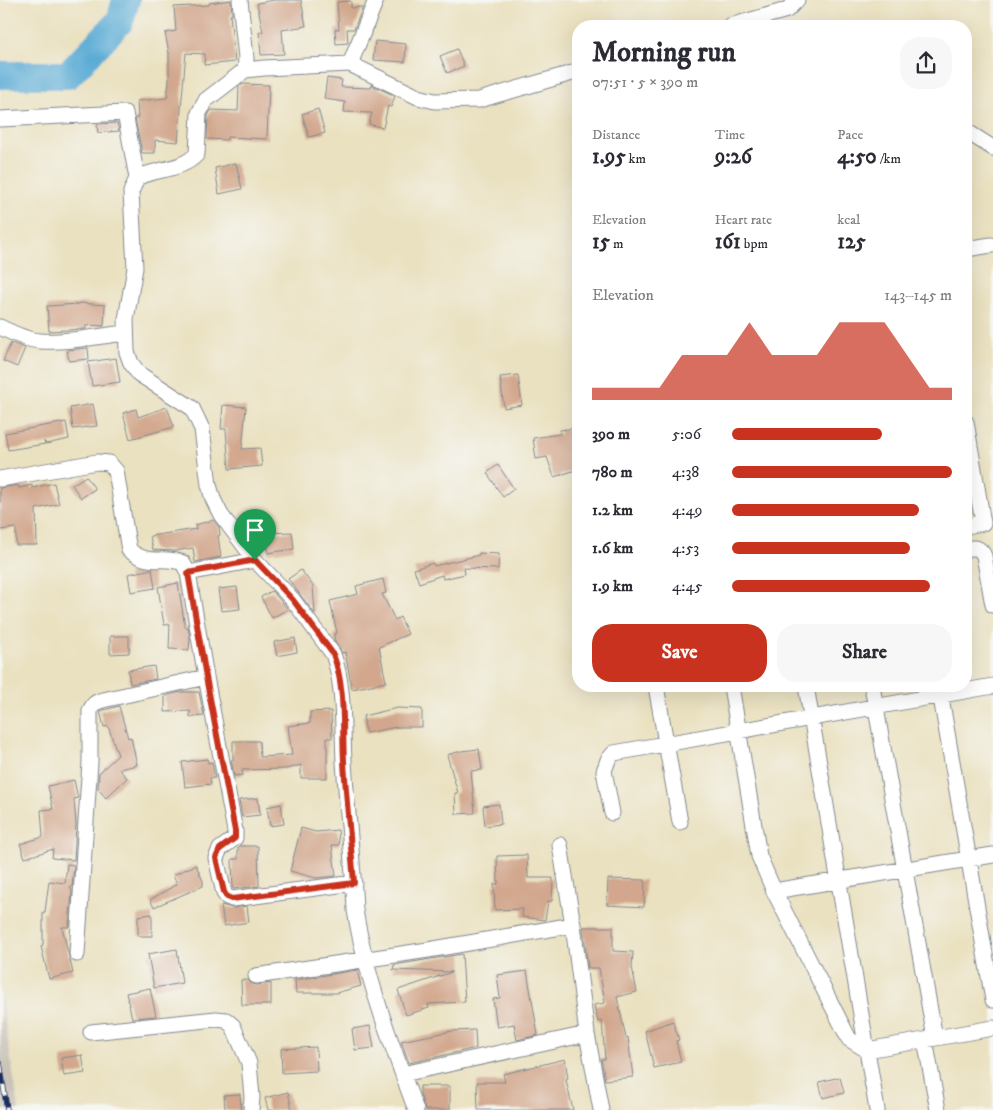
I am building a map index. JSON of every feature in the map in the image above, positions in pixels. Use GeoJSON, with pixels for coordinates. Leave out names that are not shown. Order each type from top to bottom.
{"type":"FeatureCollection","features":[{"type":"Feature","properties":{"kind":"street"},"geometry":{"type":"LineString","coordinates":[[240,0],[246,58],[245,70]]}},
{"type":"Feature","properties":{"kind":"street"},"geometry":{"type":"LineString","coordinates":[[350,64],[376,0]]}},
{"type":"Feature","properties":{"kind":"street"},"geometry":{"type":"LineString","coordinates":[[751,20],[786,10],[798,0]]}},
{"type":"Feature","properties":{"kind":"street"},"geometry":{"type":"LineString","coordinates":[[137,178],[147,173],[179,166],[192,160],[197,154],[201,107],[206,100],[245,70],[350,64],[418,97],[435,101],[479,100],[572,73]]}},
{"type":"Feature","properties":{"kind":"street"},"geometry":{"type":"LineString","coordinates":[[0,119],[125,113],[137,178],[132,192],[136,260],[126,319],[127,352],[131,363],[139,374],[192,408],[202,430],[209,485],[221,515],[255,560],[293,600],[333,654],[337,664],[342,703],[344,760],[355,910],[364,960],[416,1110]]}},
{"type":"Feature","properties":{"kind":"street"},"geometry":{"type":"LineString","coordinates":[[972,135],[993,148]]}},
{"type":"Feature","properties":{"kind":"street"},"geometry":{"type":"LineString","coordinates":[[972,250],[992,249]]}},
{"type":"Feature","properties":{"kind":"street"},"geometry":{"type":"LineString","coordinates":[[0,327],[39,341],[126,333]]}},
{"type":"Feature","properties":{"kind":"street"},"geometry":{"type":"LineString","coordinates":[[972,458],[983,523],[972,525]]}},
{"type":"Feature","properties":{"kind":"street"},"geometry":{"type":"LineString","coordinates":[[0,479],[97,462],[109,463],[116,471],[129,550],[137,556],[152,561],[177,560],[183,563],[188,573],[235,831],[235,838],[220,849],[216,858],[224,892],[227,897],[232,899],[354,883]]}},
{"type":"Feature","properties":{"kind":"street"},"geometry":{"type":"LineString","coordinates":[[972,548],[982,551],[984,556],[993,605]]}},
{"type":"Feature","properties":{"kind":"street"},"geometry":{"type":"LineString","coordinates":[[188,573],[255,560]]}},
{"type":"Feature","properties":{"kind":"street"},"geometry":{"type":"LineString","coordinates":[[78,954],[90,762],[90,711],[92,705],[103,700],[206,677]]}},
{"type":"Feature","properties":{"kind":"street"},"geometry":{"type":"LineString","coordinates":[[972,688],[993,686]]}},
{"type":"Feature","properties":{"kind":"street"},"geometry":{"type":"LineString","coordinates":[[657,692],[680,822]]}},
{"type":"Feature","properties":{"kind":"street"},"geometry":{"type":"LineString","coordinates":[[732,692],[759,856],[774,891],[850,1039],[867,1050],[993,1028]]}},
{"type":"Feature","properties":{"kind":"street"},"geometry":{"type":"LineString","coordinates":[[807,692],[878,1110]]}},
{"type":"Feature","properties":{"kind":"street"},"geometry":{"type":"LineString","coordinates":[[873,692],[905,869],[930,1039],[938,1110]]}},
{"type":"Feature","properties":{"kind":"street"},"geometry":{"type":"LineString","coordinates":[[612,813],[604,771],[608,760],[614,753],[876,707],[935,692]]}},
{"type":"Feature","properties":{"kind":"street"},"geometry":{"type":"LineString","coordinates":[[939,692],[993,1000]]}},
{"type":"Feature","properties":{"kind":"street"},"geometry":{"type":"LineString","coordinates":[[560,844],[587,1034],[601,1110]]}},
{"type":"Feature","properties":{"kind":"street"},"geometry":{"type":"LineString","coordinates":[[774,891],[993,855]]}},
{"type":"Feature","properties":{"kind":"street"},"geometry":{"type":"LineString","coordinates":[[256,976],[573,926]]}},
{"type":"Feature","properties":{"kind":"street"},"geometry":{"type":"LineString","coordinates":[[91,1032],[216,1019],[226,1020],[233,1026],[249,1063],[252,1097],[251,1110]]}},
{"type":"Feature","properties":{"kind":"street"},"geometry":{"type":"LineString","coordinates":[[403,1074],[587,1034]]}},
{"type":"Feature","properties":{"kind":"shaded area"},"geometry":{"type":"Polygon","coordinates":[[[0,991],[19,1110],[0,1110],[0,991]]]}},
{"type":"Feature","properties":{"kind":"building"},"geometry":{"type":"Polygon","coordinates":[[[231,0],[232,15],[230,15],[235,62],[204,65],[205,54],[186,53],[178,142],[155,140],[155,153],[142,153],[135,118],[138,118],[137,101],[167,98],[169,53],[165,33],[176,31],[174,7],[209,5],[209,3],[231,0]]]}},
{"type":"Feature","properties":{"kind":"building"},"geometry":{"type":"Polygon","coordinates":[[[274,0],[301,0],[306,26],[282,30],[284,54],[261,55],[259,32],[263,32],[257,3],[274,0]]]}},
{"type":"Feature","properties":{"kind":"building"},"geometry":{"type":"Polygon","coordinates":[[[351,1],[351,8],[362,7],[362,9],[354,29],[347,29],[348,43],[336,44],[335,29],[339,29],[337,2],[351,1]]]}},
{"type":"Feature","properties":{"kind":"building"},"geometry":{"type":"Polygon","coordinates":[[[375,41],[406,44],[405,62],[373,60],[375,41]]]}},
{"type":"Feature","properties":{"kind":"building"},"geometry":{"type":"Polygon","coordinates":[[[457,49],[464,66],[447,73],[440,56],[457,49]]]}},
{"type":"Feature","properties":{"kind":"building"},"geometry":{"type":"Polygon","coordinates":[[[327,78],[342,80],[341,87],[371,88],[372,85],[395,96],[391,107],[388,106],[383,128],[369,124],[372,113],[344,112],[345,102],[324,99],[327,78]]]}},
{"type":"Feature","properties":{"kind":"building"},"geometry":{"type":"Polygon","coordinates":[[[243,84],[269,85],[267,139],[227,137],[227,140],[207,139],[208,116],[211,110],[238,111],[239,86],[243,84]]]}},
{"type":"Feature","properties":{"kind":"building"},"geometry":{"type":"Polygon","coordinates":[[[318,109],[325,133],[309,137],[302,114],[318,109]]]}},
{"type":"Feature","properties":{"kind":"building"},"geometry":{"type":"Polygon","coordinates":[[[117,123],[119,131],[98,133],[97,124],[117,123]]]}},
{"type":"Feature","properties":{"kind":"building"},"geometry":{"type":"Polygon","coordinates":[[[236,163],[242,189],[219,194],[215,168],[236,163]]]}},
{"type":"Feature","properties":{"kind":"building"},"geometry":{"type":"Polygon","coordinates":[[[79,303],[105,305],[104,326],[86,325],[86,329],[49,331],[47,306],[79,303]]]}},
{"type":"Feature","properties":{"kind":"building"},"geometry":{"type":"Polygon","coordinates":[[[11,343],[25,348],[17,367],[3,361],[11,343]]]}},
{"type":"Feature","properties":{"kind":"building"},"geometry":{"type":"Polygon","coordinates":[[[88,348],[89,359],[69,361],[67,350],[88,348]]]}},
{"type":"Feature","properties":{"kind":"building"},"geometry":{"type":"Polygon","coordinates":[[[116,358],[120,382],[92,386],[88,362],[116,358]]]}},
{"type":"Feature","properties":{"kind":"building"},"geometry":{"type":"Polygon","coordinates":[[[518,375],[522,405],[504,408],[500,377],[518,375]]]}},
{"type":"Feature","properties":{"kind":"building"},"geometry":{"type":"Polygon","coordinates":[[[93,404],[97,426],[73,429],[70,408],[93,404]]]}},
{"type":"Feature","properties":{"kind":"building"},"geometry":{"type":"Polygon","coordinates":[[[223,405],[246,407],[242,449],[260,448],[262,466],[229,469],[226,429],[221,429],[223,405]]]}},
{"type":"Feature","properties":{"kind":"building"},"geometry":{"type":"Polygon","coordinates":[[[167,407],[174,427],[130,439],[123,413],[136,409],[138,417],[167,407]]]}},
{"type":"Feature","properties":{"kind":"building"},"geometry":{"type":"Polygon","coordinates":[[[66,422],[69,439],[46,444],[44,441],[45,444],[8,450],[5,433],[66,422]]]}},
{"type":"Feature","properties":{"kind":"building"},"geometry":{"type":"Polygon","coordinates":[[[572,428],[572,471],[554,477],[547,457],[536,459],[533,438],[560,434],[560,430],[572,428]]]}},
{"type":"Feature","properties":{"kind":"building"},"geometry":{"type":"Polygon","coordinates":[[[498,465],[514,489],[503,497],[487,473],[498,465]]]}},
{"type":"Feature","properties":{"kind":"building"},"geometry":{"type":"Polygon","coordinates":[[[86,476],[95,489],[81,498],[72,485],[86,476]]]}},
{"type":"Feature","properties":{"kind":"building"},"geometry":{"type":"Polygon","coordinates":[[[54,483],[59,504],[36,509],[37,545],[16,545],[16,528],[0,530],[0,488],[18,485],[19,488],[32,485],[32,488],[54,483]]]}},
{"type":"Feature","properties":{"kind":"building"},"geometry":{"type":"Polygon","coordinates":[[[213,520],[219,527],[220,535],[218,536],[221,557],[195,562],[193,548],[175,551],[153,550],[150,536],[196,529],[195,525],[213,520]]]}},
{"type":"Feature","properties":{"kind":"building"},"geometry":{"type":"Polygon","coordinates":[[[292,532],[294,549],[268,553],[267,533],[292,532]]]}},
{"type":"Feature","properties":{"kind":"building"},"geometry":{"type":"Polygon","coordinates":[[[479,553],[499,554],[498,569],[464,568],[465,574],[443,579],[442,575],[419,583],[414,569],[433,563],[434,566],[479,555],[479,553]]]}},
{"type":"Feature","properties":{"kind":"building"},"geometry":{"type":"Polygon","coordinates":[[[152,569],[155,588],[131,592],[128,574],[152,569]]]}},
{"type":"Feature","properties":{"kind":"building"},"geometry":{"type":"Polygon","coordinates":[[[301,570],[313,586],[315,614],[288,579],[301,570]]]}},
{"type":"Feature","properties":{"kind":"building"},"geometry":{"type":"Polygon","coordinates":[[[383,579],[386,593],[382,594],[395,620],[400,617],[408,634],[379,647],[386,682],[352,689],[345,652],[342,653],[334,639],[334,634],[337,633],[330,601],[358,594],[356,586],[383,579]]]}},
{"type":"Feature","properties":{"kind":"building"},"geometry":{"type":"Polygon","coordinates":[[[178,583],[185,627],[188,627],[190,639],[189,650],[169,649],[170,624],[164,625],[158,587],[178,583]]]}},
{"type":"Feature","properties":{"kind":"building"},"geometry":{"type":"Polygon","coordinates":[[[237,587],[240,609],[221,611],[218,589],[237,587]]]}},
{"type":"Feature","properties":{"kind":"building"},"geometry":{"type":"Polygon","coordinates":[[[272,591],[288,609],[272,618],[261,597],[272,591]]]}},
{"type":"Feature","properties":{"kind":"building"},"geometry":{"type":"Polygon","coordinates":[[[110,636],[129,636],[129,653],[110,654],[110,636]]]}},
{"type":"Feature","properties":{"kind":"building"},"geometry":{"type":"Polygon","coordinates":[[[295,638],[297,652],[277,656],[274,642],[295,638]]]}},
{"type":"Feature","properties":{"kind":"building"},"geometry":{"type":"Polygon","coordinates":[[[154,666],[156,679],[130,684],[128,670],[154,666]]]}},
{"type":"Feature","properties":{"kind":"building"},"geometry":{"type":"Polygon","coordinates":[[[181,692],[199,692],[204,716],[190,717],[190,711],[165,712],[165,696],[181,692]]]}},
{"type":"Feature","properties":{"kind":"building"},"geometry":{"type":"Polygon","coordinates":[[[119,706],[128,738],[131,737],[137,765],[119,769],[127,778],[106,798],[98,789],[99,773],[118,755],[108,726],[104,727],[100,711],[119,706]]]}},
{"type":"Feature","properties":{"kind":"building"},"geometry":{"type":"Polygon","coordinates":[[[397,708],[422,709],[422,727],[397,727],[366,733],[363,716],[397,708]]]}},
{"type":"Feature","properties":{"kind":"building"},"geometry":{"type":"Polygon","coordinates":[[[331,711],[332,738],[327,738],[327,778],[301,778],[301,765],[286,769],[242,770],[243,775],[234,776],[231,760],[233,760],[233,741],[259,741],[260,757],[292,755],[288,726],[310,723],[310,712],[331,711]]]}},
{"type":"Feature","properties":{"kind":"building"},"geometry":{"type":"Polygon","coordinates":[[[479,749],[482,770],[471,771],[475,813],[456,814],[455,793],[458,793],[447,755],[479,749]]]}},
{"type":"Feature","properties":{"kind":"building"},"geometry":{"type":"Polygon","coordinates":[[[207,759],[208,763],[212,762],[215,778],[210,778],[211,784],[185,787],[182,762],[207,759]]]}},
{"type":"Feature","properties":{"kind":"building"},"geometry":{"type":"Polygon","coordinates":[[[74,780],[78,798],[74,799],[76,824],[74,860],[52,858],[53,849],[25,858],[20,844],[43,837],[41,810],[53,809],[48,786],[74,780]]]}},
{"type":"Feature","properties":{"kind":"building"},"geometry":{"type":"Polygon","coordinates":[[[258,798],[260,815],[242,817],[239,800],[258,798]]]}},
{"type":"Feature","properties":{"kind":"building"},"geometry":{"type":"Polygon","coordinates":[[[281,804],[284,824],[270,826],[267,807],[281,804]]]}},
{"type":"Feature","properties":{"kind":"building"},"geometry":{"type":"Polygon","coordinates":[[[499,804],[501,824],[485,826],[483,806],[499,804]]]}},
{"type":"Feature","properties":{"kind":"building"},"geometry":{"type":"Polygon","coordinates":[[[301,828],[316,832],[338,830],[339,845],[332,845],[336,876],[316,878],[290,871],[301,828]]]}},
{"type":"Feature","properties":{"kind":"building"},"geometry":{"type":"Polygon","coordinates":[[[240,846],[258,846],[259,886],[233,889],[232,859],[238,859],[238,848],[240,846]]]}},
{"type":"Feature","properties":{"kind":"building"},"geometry":{"type":"Polygon","coordinates":[[[527,855],[528,878],[553,878],[552,901],[548,901],[545,920],[522,917],[523,909],[495,910],[494,884],[498,884],[497,856],[527,855]]]}},
{"type":"Feature","properties":{"kind":"building"},"geometry":{"type":"Polygon","coordinates":[[[67,864],[74,865],[72,887],[70,887],[72,891],[69,927],[62,927],[73,973],[49,979],[41,946],[43,945],[43,912],[45,912],[49,881],[65,883],[67,864]]]}},
{"type":"Feature","properties":{"kind":"building"},"geometry":{"type":"Polygon","coordinates":[[[196,865],[203,881],[203,886],[154,907],[150,900],[177,884],[173,875],[196,865]]]}},
{"type":"Feature","properties":{"kind":"building"},"geometry":{"type":"Polygon","coordinates":[[[608,879],[645,880],[644,907],[607,905],[608,879]]]}},
{"type":"Feature","properties":{"kind":"building"},"geometry":{"type":"Polygon","coordinates":[[[221,905],[233,908],[247,906],[249,922],[224,926],[221,905]]]}},
{"type":"Feature","properties":{"kind":"building"},"geometry":{"type":"Polygon","coordinates":[[[152,914],[152,936],[138,936],[138,916],[152,914]]]}},
{"type":"Feature","properties":{"kind":"building"},"geometry":{"type":"Polygon","coordinates":[[[583,927],[613,927],[613,951],[633,952],[632,967],[637,992],[617,997],[626,1038],[628,1037],[633,1077],[605,1080],[601,1059],[605,1059],[602,1021],[598,1022],[594,1005],[605,1003],[599,968],[588,968],[583,927]]]}},
{"type":"Feature","properties":{"kind":"building"},"geometry":{"type":"Polygon","coordinates":[[[177,949],[182,983],[154,988],[148,954],[177,949]]]}},
{"type":"Feature","properties":{"kind":"building"},"geometry":{"type":"Polygon","coordinates":[[[462,954],[465,1002],[428,1004],[429,1008],[406,1015],[398,990],[452,972],[393,970],[394,965],[462,954]]]}},
{"type":"Feature","properties":{"kind":"building"},"geometry":{"type":"Polygon","coordinates":[[[357,970],[361,986],[336,993],[296,993],[295,980],[357,970]]]}},
{"type":"Feature","properties":{"kind":"building"},"geometry":{"type":"Polygon","coordinates":[[[527,971],[538,1035],[517,1040],[514,1024],[497,1027],[493,999],[500,998],[497,975],[527,971]]]}},
{"type":"Feature","properties":{"kind":"building"},"geometry":{"type":"Polygon","coordinates":[[[241,980],[248,980],[252,984],[257,985],[271,983],[271,1005],[242,1005],[241,980]]]}},
{"type":"Feature","properties":{"kind":"building"},"geometry":{"type":"Polygon","coordinates":[[[150,988],[156,1016],[132,1018],[126,993],[150,988]]]}},
{"type":"Feature","properties":{"kind":"building"},"geometry":{"type":"Polygon","coordinates":[[[673,1021],[679,1040],[676,1041],[681,1062],[654,1068],[645,1031],[673,1021]]]}},
{"type":"Feature","properties":{"kind":"building"},"geometry":{"type":"Polygon","coordinates":[[[370,1026],[374,1048],[355,1050],[352,1029],[370,1026]]]}},
{"type":"Feature","properties":{"kind":"building"},"geometry":{"type":"Polygon","coordinates":[[[475,1030],[476,1048],[409,1063],[401,1041],[452,1031],[475,1030]]]}},
{"type":"Feature","properties":{"kind":"building"},"geometry":{"type":"Polygon","coordinates":[[[316,1047],[317,1071],[282,1073],[281,1049],[316,1047]]]}},
{"type":"Feature","properties":{"kind":"building"},"geometry":{"type":"Polygon","coordinates":[[[82,1055],[85,1073],[64,1076],[61,1058],[82,1055]]]}},
{"type":"Feature","properties":{"kind":"building"},"geometry":{"type":"Polygon","coordinates":[[[565,1059],[568,1079],[566,1080],[573,1110],[478,1110],[477,1082],[505,1082],[503,1074],[565,1059]]]}},
{"type":"Feature","properties":{"kind":"building"},"geometry":{"type":"Polygon","coordinates":[[[840,1077],[844,1093],[823,1098],[819,1082],[840,1077]]]}},
{"type":"Feature","properties":{"kind":"building"},"geometry":{"type":"Polygon","coordinates":[[[420,1086],[450,1086],[450,1110],[425,1110],[420,1094],[420,1086]]]}},
{"type":"Feature","properties":{"kind":"building"},"geometry":{"type":"Polygon","coordinates":[[[288,1092],[292,1110],[268,1110],[265,1098],[288,1092]]]}},
{"type":"Feature","properties":{"kind":"building"},"geometry":{"type":"Polygon","coordinates":[[[240,1094],[241,1110],[225,1110],[224,1095],[240,1094]]]}},
{"type":"Feature","properties":{"kind":"waterway"},"geometry":{"type":"LineString","coordinates":[[0,75],[68,75],[120,21],[126,0]]}},
{"type":"Feature","properties":{"kind":"railway"},"geometry":{"type":"LineString","coordinates":[[0,1063],[7,1110]]}},
{"type":"Feature","properties":{"kind":"route"},"geometry":{"type":"LineString","coordinates":[[255,560],[293,600],[333,654],[337,664],[342,703],[344,760],[354,883],[232,899],[227,897],[224,892],[216,858],[220,849],[235,838],[235,831],[188,573],[255,560]]}}]}
